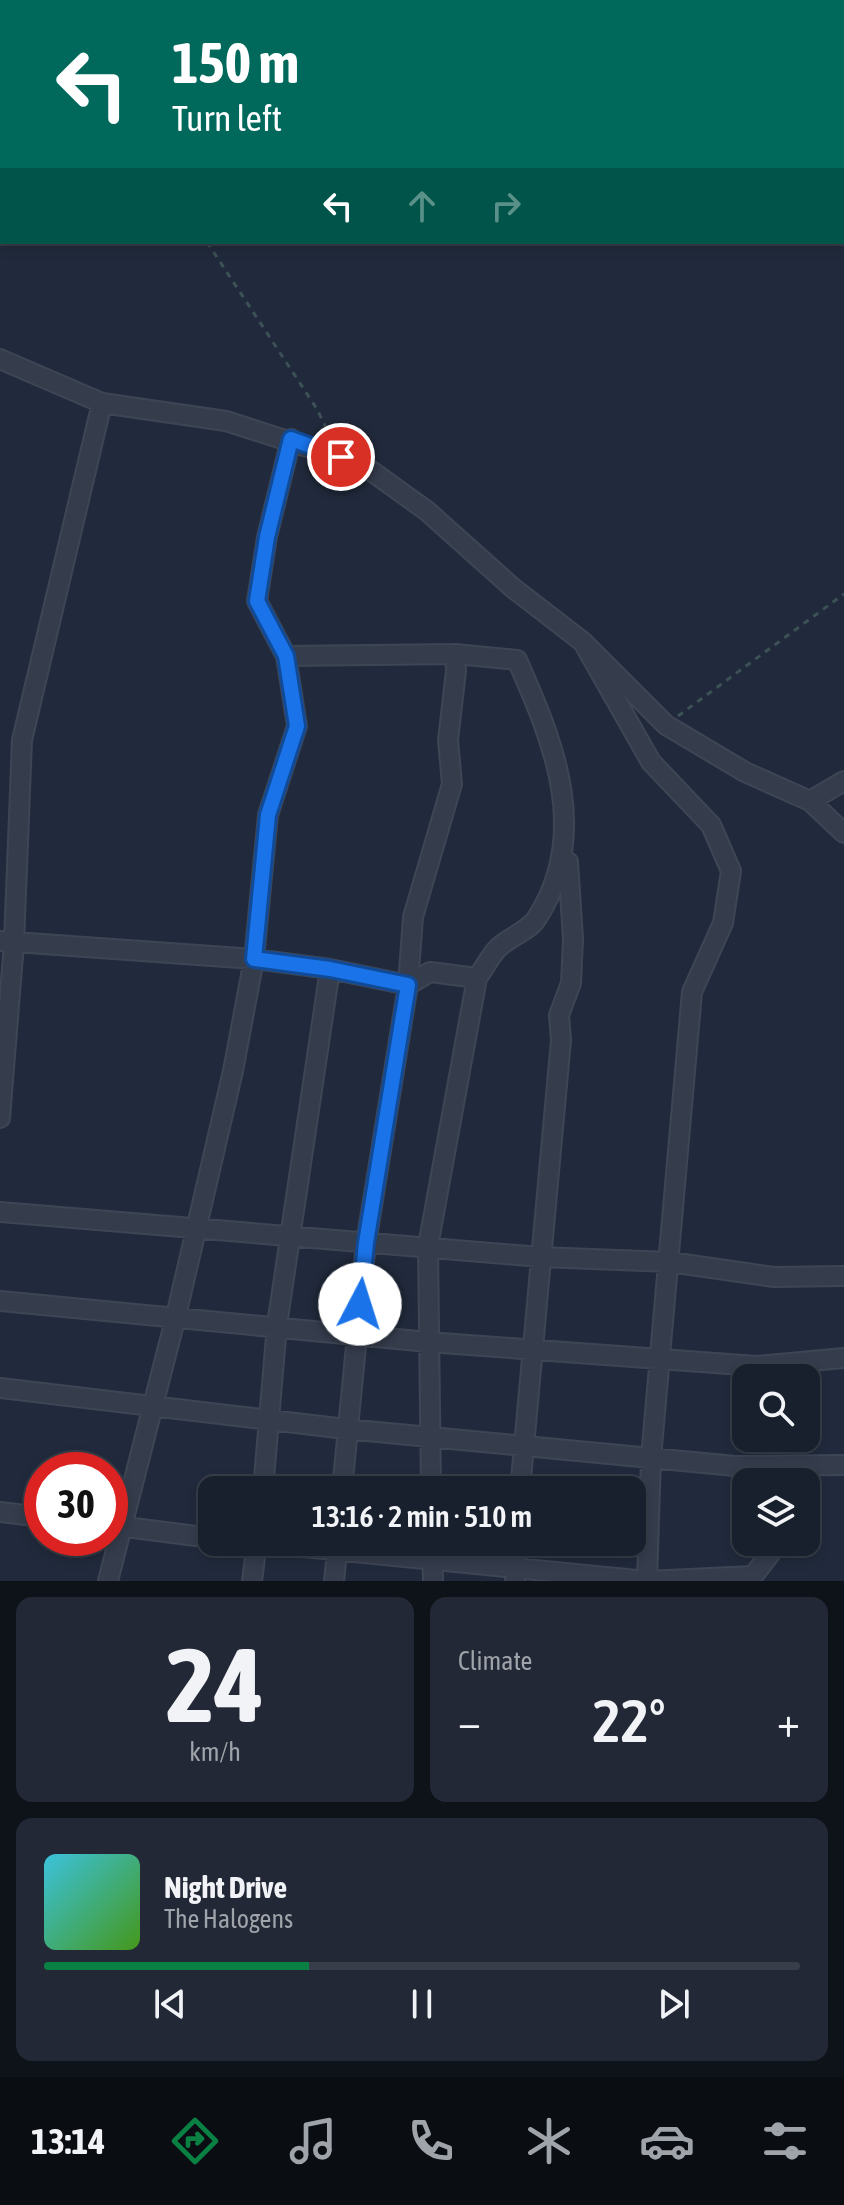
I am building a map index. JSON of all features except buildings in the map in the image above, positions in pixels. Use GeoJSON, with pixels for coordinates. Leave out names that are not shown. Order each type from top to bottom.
{"type":"FeatureCollection","features":[{"type":"Feature","properties":{"kind":"street"},"geometry":{"type":"LineString","coordinates":[[0,359],[102,403],[226,421],[291,439],[363,465],[427,511],[513,588],[583,642],[666,725],[745,772],[810,801],[844,833]]}},
{"type":"Feature","properties":{"kind":"street"},"geometry":{"type":"LineString","coordinates":[[0,1118],[7,942],[22,740],[102,403]]}},
{"type":"Feature","properties":{"kind":"street"},"geometry":{"type":"LineString","coordinates":[[128,1485],[154,1404],[197,1230],[254,959],[268,815],[297,726],[286,656],[257,601],[267,537],[291,439]]}},
{"type":"Feature","properties":{"kind":"street"},"geometry":{"type":"LineString","coordinates":[[583,642],[651,762],[711,825],[731,871],[723,923],[692,992],[651,1458],[647,1581]]}},
{"type":"Feature","properties":{"kind":"street"},"geometry":{"type":"LineString","coordinates":[[286,656],[455,654],[517,660],[548,728],[568,822],[568,904],[573,939],[571,983],[559,1015],[561,1040],[521,1476]]}},
{"type":"Feature","properties":{"kind":"street"},"geometry":{"type":"LineString","coordinates":[[343,1476],[366,1243],[408,985],[413,917],[426,877],[435,832],[452,784],[448,740],[455,654]]}},
{"type":"Feature","properties":{"kind":"street"},"geometry":{"type":"LineString","coordinates":[[810,801],[844,781]]}},
{"type":"Feature","properties":{"kind":"street"},"geometry":{"type":"LineString","coordinates":[[431,1476],[428,1246],[477,978],[497,948],[536,921],[557,878],[568,822]]}},
{"type":"Feature","properties":{"kind":"street"},"geometry":{"type":"LineString","coordinates":[[7,942],[254,959],[330,969],[408,985],[430,972],[477,978]]}},
{"type":"Feature","properties":{"kind":"street"},"geometry":{"type":"LineString","coordinates":[[265,1476],[277,1325],[330,969]]}},
{"type":"Feature","properties":{"kind":"street"},"geometry":{"type":"LineString","coordinates":[[0,1212],[540,1257],[670,1262],[774,1277],[844,1276]]}},
{"type":"Feature","properties":{"kind":"street"},"geometry":{"type":"LineString","coordinates":[[0,1301],[277,1325],[428,1342],[756,1366],[844,1358]]}},
{"type":"Feature","properties":{"kind":"street"},"geometry":{"type":"LineString","coordinates":[[0,1388],[346,1429],[522,1443],[735,1466],[844,1465]]}},
{"type":"Feature","properties":{"kind":"street"},"geometry":{"type":"LineString","coordinates":[[0,1512],[24,1515]]}},
{"type":"Feature","properties":{"kind":"street"},"geometry":{"type":"LineString","coordinates":[[128,1527],[198,1536]]}},
{"type":"Feature","properties":{"kind":"street"},"geometry":{"type":"LineString","coordinates":[[108,1581],[111,1556]]}},
{"type":"Feature","properties":{"kind":"street"},"geometry":{"type":"LineString","coordinates":[[252,1581],[255,1556]]}},
{"type":"Feature","properties":{"kind":"street"},"geometry":{"type":"LineString","coordinates":[[334,1581],[336,1556]]}},
{"type":"Feature","properties":{"kind":"street"},"geometry":{"type":"LineString","coordinates":[[433,1556],[433,1581]]}},
{"type":"Feature","properties":{"kind":"street"},"geometry":{"type":"LineString","coordinates":[[454,1556],[515,1574],[647,1581],[753,1576],[768,1556]]}},
{"type":"Feature","properties":{"kind":"path"},"geometry":{"type":"LineString","coordinates":[[208,244],[317,409],[341,457]]}},
{"type":"Feature","properties":{"kind":"path"},"geometry":{"type":"LineString","coordinates":[[666,725],[844,594]]}},
{"type":"Feature","properties":{"kind":"route"},"geometry":{"type":"LineString","coordinates":[[341,457],[291,439],[267,537],[257,601],[286,656],[297,726],[268,815],[254,959],[330,969],[408,985],[366,1243],[360,1304]]}}]}
